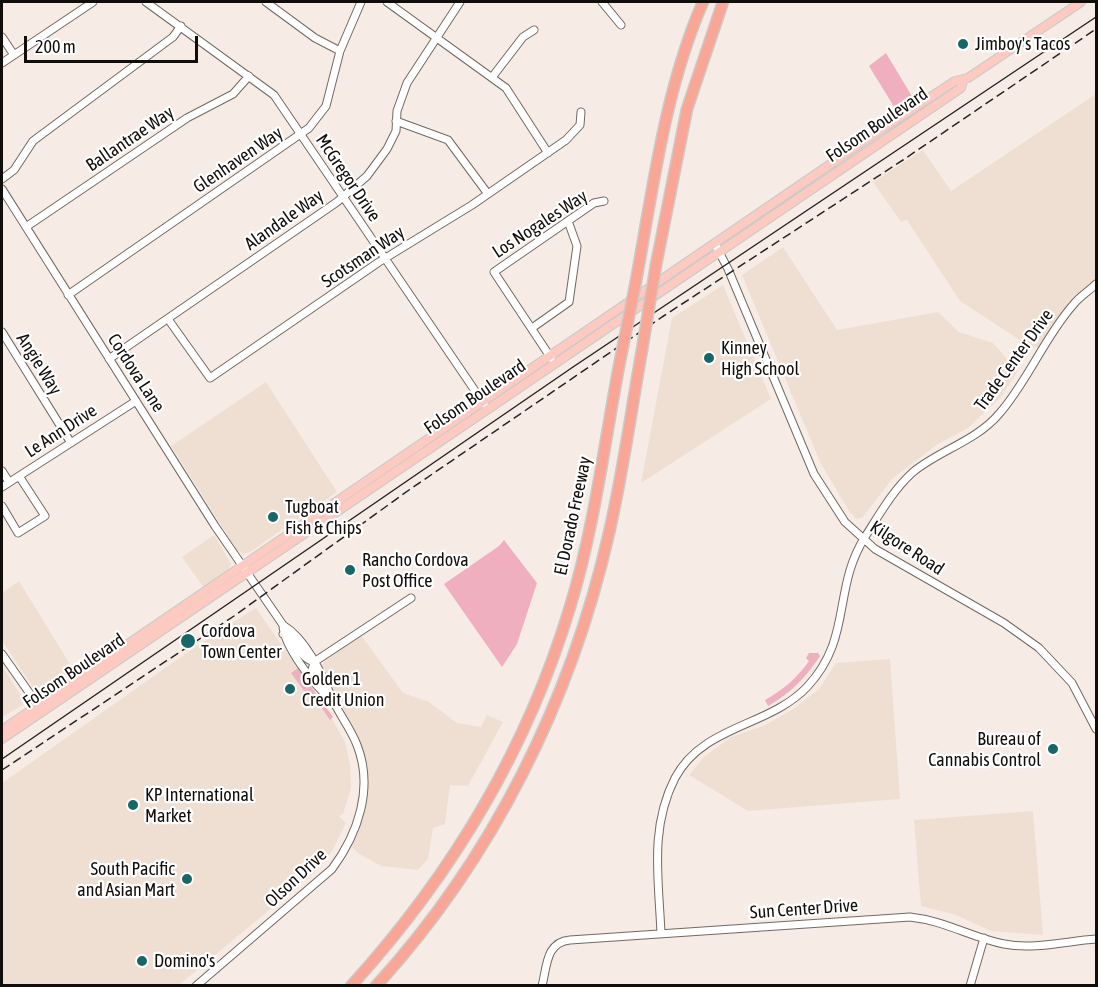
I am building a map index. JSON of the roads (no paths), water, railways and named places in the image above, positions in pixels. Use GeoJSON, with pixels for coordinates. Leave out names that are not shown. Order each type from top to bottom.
{"type":"FeatureCollection","features":[{"type":"Feature","properties":{"kind":"highway","name":"El Dorado Freeway"},"geometry":{"type":"LineString","coordinates":[[351,986],[427,894],[464,841],[525,727],[550,668],[587,544],[665,127],[703,2]]}},
{"type":"Feature","properties":{"kind":"highway","name":"El Dorado Freeway"},"geometry":{"type":"LineString","coordinates":[[376,986],[440,908],[478,853],[512,795],[542,735],[571,663],[609,534],[656,265],[687,109],[723,2]]}},
{"type":"Feature","properties":{"kind":"highway"},"geometry":{"type":"LineString","coordinates":[[717,17],[729,2]]}},
{"type":"Feature","properties":{"kind":"main road","name":"Folsom Boulevard"},"geometry":{"type":"LineString","coordinates":[[2,730],[97,676],[355,488],[552,360],[717,248],[876,139],[876,133],[955,81],[963,81],[1081,2]]}},
{"type":"Feature","properties":{"kind":"main road","name":"Folsom Boulevard"},"geometry":{"type":"LineString","coordinates":[[717,248],[961,88],[963,81]]}},
{"type":"Feature","properties":{"kind":"main road"},"geometry":{"type":"LineString","coordinates":[[852,161],[856,153],[867,143]]}},
{"type":"Feature","properties":{"kind":"main road","name":"Folsom Boulevard"},"geometry":{"type":"LineString","coordinates":[[2,739],[144,631],[334,514],[484,405]]}},
{"type":"Feature","properties":{"kind":"main road"},"geometry":{"type":"LineString","coordinates":[[334,514],[337,507],[355,494],[355,488]]}},
{"type":"Feature","properties":{"kind":"main road"},"geometry":{"type":"LineString","coordinates":[[97,676],[98,670],[140,642],[144,631]]}},
{"type":"Feature","properties":{"kind":"street"},"geometry":{"type":"LineString","coordinates":[[2,63],[93,2]]}},
{"type":"Feature","properties":{"kind":"street","name":"McGregor Drive"},"geometry":{"type":"LineString","coordinates":[[146,2],[274,95],[484,405]]}},
{"type":"Feature","properties":{"kind":"street"},"geometry":{"type":"LineString","coordinates":[[266,2],[315,38],[340,51]]}},
{"type":"Feature","properties":{"kind":"street","name":"Glenhaven Way"},"geometry":{"type":"LineString","coordinates":[[68,295],[301,135],[316,121],[326,106],[340,51],[361,2]]}},
{"type":"Feature","properties":{"kind":"street"},"geometry":{"type":"LineString","coordinates":[[387,2],[493,76],[519,105],[548,153]]}},
{"type":"Feature","properties":{"kind":"street","name":"Alandale Way"},"geometry":{"type":"LineString","coordinates":[[109,359],[343,197],[367,176],[387,149],[396,131],[396,121],[407,83],[460,2]]}},
{"type":"Feature","properties":{"kind":"street"},"geometry":{"type":"LineString","coordinates":[[602,2],[621,25]]}},
{"type":"Feature","properties":{"kind":"street"},"geometry":{"type":"LineString","coordinates":[[2,179],[14,170],[33,141],[173,37],[181,26]]}},
{"type":"Feature","properties":{"kind":"street"},"geometry":{"type":"LineString","coordinates":[[493,76],[523,37],[534,30]]}},
{"type":"Feature","properties":{"kind":"street"},"geometry":{"type":"LineString","coordinates":[[2,37],[14,55]]}},
{"type":"Feature","properties":{"kind":"street","name":"Ballantrae Way"},"geometry":{"type":"LineString","coordinates":[[26,227],[188,118],[233,94],[249,75]]}},
{"type":"Feature","properties":{"kind":"street","name":"Scotsman Way"},"geometry":{"type":"LineString","coordinates":[[168,319],[210,378],[384,259],[488,194],[548,153],[574,132],[581,121],[581,112]]}},
{"type":"Feature","properties":{"kind":"street"},"geometry":{"type":"LineString","coordinates":[[396,121],[448,140],[488,194]]}},
{"type":"Feature","properties":{"kind":"street","name":"Cordova Lane"},"geometry":{"type":"LineString","coordinates":[[2,189],[244,569]]}},
{"type":"Feature","properties":{"kind":"street","name":"Los Nogales Way"},"geometry":{"type":"LineString","coordinates":[[552,360],[494,272],[594,203],[604,201]]}},
{"type":"Feature","properties":{"kind":"street"},"geometry":{"type":"LineString","coordinates":[[531,328],[569,302],[577,246],[568,221]]}},
{"type":"Feature","properties":{"kind":"street","name":"Kilgore Road"},"geometry":{"type":"LineString","coordinates":[[717,248],[814,474],[838,513],[863,539],[909,570],[1004,623],[1039,648],[1072,683],[1096,729]]}},
{"type":"Feature","properties":{"kind":"street","name":"Trade Center Drive"},"geometry":{"type":"LineString","coordinates":[[661,934],[657,838],[663,807],[677,775],[707,743],[738,725],[773,712],[806,688],[821,669],[836,638],[841,622],[843,593],[852,562],[863,539],[891,497],[914,472],[968,440],[999,414],[1073,305],[1096,284]]}},
{"type":"Feature","properties":{"kind":"street","name":"Angie Way"},"geometry":{"type":"LineString","coordinates":[[2,332],[71,442]]}},
{"type":"Feature","properties":{"kind":"street","name":"Le Ann Drive"},"geometry":{"type":"LineString","coordinates":[[2,487],[136,401]]}},
{"type":"Feature","properties":{"kind":"street"},"geometry":{"type":"LineString","coordinates":[[2,471],[9,482]]}},
{"type":"Feature","properties":{"kind":"street"},"geometry":{"type":"LineString","coordinates":[[2,506],[18,533],[45,516],[20,476]]}},
{"type":"Feature","properties":{"kind":"street","name":"Olson Drive"},"geometry":{"type":"LineString","coordinates":[[196,986],[332,869],[348,847],[358,823],[363,777],[358,748],[346,721],[332,699],[326,682],[314,662],[292,631],[283,625],[244,569]]}},
{"type":"Feature","properties":{"kind":"street"},"geometry":{"type":"LineString","coordinates":[[322,692],[322,686],[312,670],[314,662],[411,598]]}},
{"type":"Feature","properties":{"kind":"street"},"geometry":{"type":"LineString","coordinates":[[283,625],[283,634],[290,637],[304,658],[314,662]]}},
{"type":"Feature","properties":{"kind":"street","name":"Olson Drive"},"geometry":{"type":"LineString","coordinates":[[283,634],[322,692],[332,699]]}},
{"type":"Feature","properties":{"kind":"street"},"geometry":{"type":"LineString","coordinates":[[2,654],[40,708]]}},
{"type":"Feature","properties":{"kind":"street","name":"Sun Center Drive"},"geometry":{"type":"LineString","coordinates":[[542,986],[551,950],[563,940],[910,917],[941,921],[984,938],[1023,945],[1096,939]]}},
{"type":"Feature","properties":{"kind":"street"},"geometry":{"type":"LineString","coordinates":[[970,986],[984,938]]}},
{"type":"Feature","properties":{"kind":"tram line"},"geometry":{"type":"LineString","coordinates":[[2,759],[573,367],[1096,17]]}},
{"type":"Feature","properties":{"kind":"railway"},"geometry":{"type":"LineString","coordinates":[[2,770],[234,616],[409,490],[662,317],[903,160],[1096,29]]}},
{"type":"Feature","properties":{"kind":"place","name":"Jimboy's Tacos"},"geometry":{"type":"Point","coordinates":[963,44]}},
{"type":"Feature","properties":{"kind":"place","name":"Kinney High School"},"geometry":{"type":"Point","coordinates":[709,358]}},
{"type":"Feature","properties":{"kind":"place","name":"Tugboat Fish & Chips"},"geometry":{"type":"Point","coordinates":[273,517]}},
{"type":"Feature","properties":{"kind":"place","name":"Rancho Cordova Post Office"},"geometry":{"type":"Point","coordinates":[350,570]}},
{"type":"Feature","properties":{"kind":"place","name":"Cordova Town Center"},"geometry":{"type":"Point","coordinates":[188,641]}},
{"type":"Feature","properties":{"kind":"place","name":"Golden 1 Credit Union"},"geometry":{"type":"Point","coordinates":[290,689]}},
{"type":"Feature","properties":{"kind":"place","name":"Bureau of Cannabis Control"},"geometry":{"type":"Point","coordinates":[1053,749]}},
{"type":"Feature","properties":{"kind":"place","name":"KP International Market"},"geometry":{"type":"Point","coordinates":[133,805]}},
{"type":"Feature","properties":{"kind":"place","name":"South Pacific and Asian Mart"},"geometry":{"type":"Point","coordinates":[187,879]}},
{"type":"Feature","properties":{"kind":"place","name":"Domino's"},"geometry":{"type":"Point","coordinates":[142,961]}}]}
